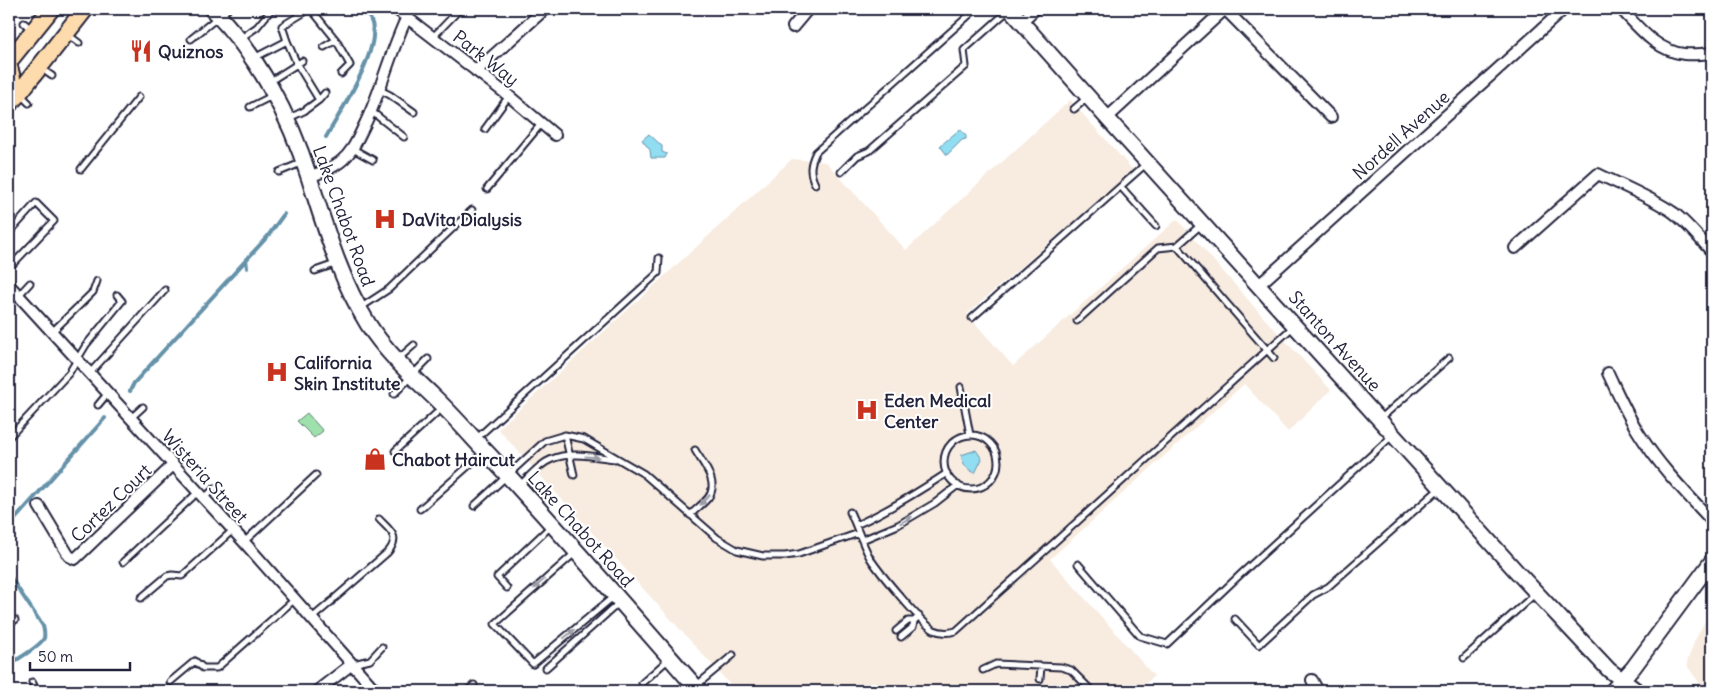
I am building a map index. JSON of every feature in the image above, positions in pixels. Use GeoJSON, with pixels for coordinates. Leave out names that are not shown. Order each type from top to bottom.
{"type":"FeatureCollection","features":[{"type":"Feature","properties":{"kind":"main road"},"geometry":{"type":"LineString","coordinates":[[9,61],[29,27],[51,9]]}},
{"type":"Feature","properties":{"kind":"main road"},"geometry":{"type":"LineString","coordinates":[[9,67],[16,97],[46,71],[72,38],[85,9]]}},
{"type":"Feature","properties":{"kind":"main road","name":"Lake Chabot Road"},"geometry":{"type":"LineString","coordinates":[[219,11],[271,89],[287,119],[304,162],[317,205],[338,262],[359,309],[369,326],[397,360],[513,481],[697,689]]}},
{"type":"Feature","properties":{"kind":"street","name":"Park Way"},"geometry":{"type":"LineString","coordinates":[[396,9],[555,134]]}},
{"type":"Feature","properties":{"kind":"street"},"geometry":{"type":"LineString","coordinates":[[476,71],[544,9]]}},
{"type":"Feature","properties":{"kind":"street"},"geometry":{"type":"LineString","coordinates":[[793,27],[808,9]]}},
{"type":"Feature","properties":{"kind":"street","name":"Stanton Avenue"},"geometry":{"type":"LineString","coordinates":[[1010,9],[1536,592],[1609,670],[1637,691]]}},
{"type":"Feature","properties":{"kind":"street"},"geometry":{"type":"LineString","coordinates":[[1022,21],[1035,9]]}},
{"type":"Feature","properties":{"kind":"street"},"geometry":{"type":"LineString","coordinates":[[1107,118],[1225,9],[1330,117]]}},
{"type":"Feature","properties":{"kind":"street","name":"Nordell Avenue"},"geometry":{"type":"LineString","coordinates":[[1259,285],[1564,9]]}},
{"type":"Feature","properties":{"kind":"street"},"geometry":{"type":"LineString","coordinates":[[1621,9],[1645,34],[1663,47],[1684,54],[1712,53]]}},
{"type":"Feature","properties":{"kind":"street"},"geometry":{"type":"LineString","coordinates":[[309,177],[332,168],[353,149],[380,90],[407,17]]}},
{"type":"Feature","properties":{"kind":"street"},"geometry":{"type":"LineString","coordinates":[[1515,248],[1598,174],[1662,205],[1684,222],[1712,252]]}},
{"type":"Feature","properties":{"kind":"street","name":"Wisteria Street"},"geometry":{"type":"LineString","coordinates":[[9,285],[244,542],[376,691]]}},
{"type":"Feature","properties":{"kind":"street"},"geometry":{"type":"LineString","coordinates":[[1608,373],[1641,437],[1667,471],[1712,521]]}},
{"type":"Feature","properties":{"kind":"street","name":"Cortez Court"},"geometry":{"type":"LineString","coordinates":[[39,506],[69,556],[75,560],[173,466]]}},
{"type":"Feature","properties":{"kind":"street"},"geometry":{"type":"LineString","coordinates":[[1612,691],[1622,681],[1712,561]]}},
{"type":"Feature","properties":{"kind":"street"},"geometry":{"type":"LineString","coordinates":[[317,691],[352,664]]}},
{"type":"Feature","properties":{"kind":"street"},"geometry":{"type":"LineString","coordinates":[[1312,680],[1318,691]]}},
{"type":"Feature","properties":{"kind":"lane"},"geometry":{"type":"LineString","coordinates":[[319,100],[286,41],[282,26],[311,9],[336,40],[350,65],[341,74]]}},
{"type":"Feature","properties":{"kind":"lane"},"geometry":{"type":"LineString","coordinates":[[432,37],[460,9]]}},
{"type":"Feature","properties":{"kind":"lane"},"geometry":{"type":"LineString","coordinates":[[815,184],[810,169],[816,152],[976,9]]}},
{"type":"Feature","properties":{"kind":"lane"},"geometry":{"type":"LineString","coordinates":[[841,172],[857,156],[869,151],[966,66],[964,50],[1010,9]]}},
{"type":"Feature","properties":{"kind":"lane"},"geometry":{"type":"LineString","coordinates":[[238,40],[257,27],[271,10]]}},
{"type":"Feature","properties":{"kind":"lane"},"geometry":{"type":"LineString","coordinates":[[191,39],[219,11]]}},
{"type":"Feature","properties":{"kind":"lane"},"geometry":{"type":"LineString","coordinates":[[324,47],[336,40]]}},
{"type":"Feature","properties":{"kind":"lane"},"geometry":{"type":"LineString","coordinates":[[252,59],[286,41]]}},
{"type":"Feature","properties":{"kind":"lane"},"geometry":{"type":"LineString","coordinates":[[250,107],[299,62]]}},
{"type":"Feature","properties":{"kind":"lane"},"geometry":{"type":"LineString","coordinates":[[380,90],[414,112]]}},
{"type":"Feature","properties":{"kind":"lane"},"geometry":{"type":"LineString","coordinates":[[287,119],[304,111],[319,100],[325,92]]}},
{"type":"Feature","properties":{"kind":"lane"},"geometry":{"type":"LineString","coordinates":[[485,129],[509,96]]}},
{"type":"Feature","properties":{"kind":"lane"},"geometry":{"type":"LineString","coordinates":[[81,169],[140,97]]}},
{"type":"Feature","properties":{"kind":"lane"},"geometry":{"type":"LineString","coordinates":[[1074,109],[1088,97]]}},
{"type":"Feature","properties":{"kind":"lane"},"geometry":{"type":"LineString","coordinates":[[371,111],[404,137]]}},
{"type":"Feature","properties":{"kind":"lane"},"geometry":{"type":"LineString","coordinates":[[488,189],[542,124]]}},
{"type":"Feature","properties":{"kind":"lane"},"geometry":{"type":"LineString","coordinates":[[353,149],[373,160]]}},
{"type":"Feature","properties":{"kind":"lane"},"geometry":{"type":"LineString","coordinates":[[279,172],[304,162]]}},
{"type":"Feature","properties":{"kind":"lane"},"geometry":{"type":"LineString","coordinates":[[972,318],[1148,163]]}},
{"type":"Feature","properties":{"kind":"lane"},"geometry":{"type":"LineString","coordinates":[[1121,186],[1156,226]]}},
{"type":"Feature","properties":{"kind":"lane"},"geometry":{"type":"LineString","coordinates":[[9,233],[36,203],[54,221],[9,268]]}},
{"type":"Feature","properties":{"kind":"lane"},"geometry":{"type":"LineString","coordinates":[[359,309],[389,289],[472,210]]}},
{"type":"Feature","properties":{"kind":"lane"},"geometry":{"type":"LineString","coordinates":[[1077,321],[1158,248],[1177,246],[1202,223]]}},
{"type":"Feature","properties":{"kind":"lane"},"geometry":{"type":"LineString","coordinates":[[1177,246],[1274,358]]}},
{"type":"Feature","properties":{"kind":"lane"},"geometry":{"type":"LineString","coordinates":[[474,440],[658,273],[659,258]]}},
{"type":"Feature","properties":{"kind":"lane"},"geometry":{"type":"LineString","coordinates":[[315,271],[338,262]]}},
{"type":"Feature","properties":{"kind":"lane"},"geometry":{"type":"LineString","coordinates":[[52,332],[93,292],[97,281]]}},
{"type":"Feature","properties":{"kind":"lane"},"geometry":{"type":"LineString","coordinates":[[9,303],[30,283]]}},
{"type":"Feature","properties":{"kind":"lane"},"geometry":{"type":"LineString","coordinates":[[90,373],[165,290]]}},
{"type":"Feature","properties":{"kind":"lane"},"geometry":{"type":"LineString","coordinates":[[9,438],[69,373],[86,346],[122,301],[117,295]]}},
{"type":"Feature","properties":{"kind":"lane"},"geometry":{"type":"LineString","coordinates":[[850,512],[870,558],[919,616],[932,629],[938,632],[951,632],[961,628],[1295,325]]}},
{"type":"Feature","properties":{"kind":"lane"},"geometry":{"type":"LineString","coordinates":[[397,360],[414,346]]}},
{"type":"Feature","properties":{"kind":"lane"},"geometry":{"type":"LineString","coordinates":[[1380,419],[1449,358]]}},
{"type":"Feature","properties":{"kind":"lane"},"geometry":{"type":"LineString","coordinates":[[394,394],[428,359]]}},
{"type":"Feature","properties":{"kind":"lane"},"geometry":{"type":"LineString","coordinates":[[961,387],[970,434]]}},
{"type":"Feature","properties":{"kind":"lane"},"geometry":{"type":"LineString","coordinates":[[98,405],[108,393]]}},
{"type":"Feature","properties":{"kind":"lane"},"geometry":{"type":"LineString","coordinates":[[131,418],[142,407]]}},
{"type":"Feature","properties":{"kind":"lane"},"geometry":{"type":"LineString","coordinates":[[395,451],[444,407]]}},
{"type":"Feature","properties":{"kind":"lane"},"geometry":{"type":"LineString","coordinates":[[970,434],[989,440],[995,448],[998,458],[998,468],[994,477],[987,484],[977,488],[967,488],[951,480],[946,473],[944,464],[948,448],[954,441],[961,436],[970,434]]}},
{"type":"Feature","properties":{"kind":"lane"},"geometry":{"type":"LineString","coordinates":[[1078,564],[1140,636],[1167,644],[1394,434]]}},
{"type":"Feature","properties":{"kind":"lane"},"geometry":{"type":"LineString","coordinates":[[565,435],[574,475]]}},
{"type":"Feature","properties":{"kind":"lane"},"geometry":{"type":"LineString","coordinates":[[513,481],[545,441],[565,435],[584,439],[644,474],[717,538],[734,548],[763,556],[799,554],[859,533]]}},
{"type":"Feature","properties":{"kind":"lane"},"geometry":{"type":"LineString","coordinates":[[690,515],[708,498],[713,486],[712,480],[695,450]]}},
{"type":"Feature","properties":{"kind":"lane"},"geometry":{"type":"LineString","coordinates":[[420,509],[485,451]]}},
{"type":"Feature","properties":{"kind":"lane"},"geometry":{"type":"LineString","coordinates":[[474,506],[553,458],[569,456],[618,459]]}},
{"type":"Feature","properties":{"kind":"lane"},"geometry":{"type":"LineString","coordinates":[[856,525],[916,493],[946,473]]}},
{"type":"Feature","properties":{"kind":"lane"},"geometry":{"type":"LineString","coordinates":[[244,542],[316,475]]}},
{"type":"Feature","properties":{"kind":"lane"},"geometry":{"type":"LineString","coordinates":[[862,540],[898,525],[935,503],[958,485]]}},
{"type":"Feature","properties":{"kind":"lane"},"geometry":{"type":"LineString","coordinates":[[1235,619],[1259,645],[1314,595],[1328,587],[1441,487]]}},
{"type":"Feature","properties":{"kind":"lane"},"geometry":{"type":"LineString","coordinates":[[123,562],[201,495],[214,488]]}},
{"type":"Feature","properties":{"kind":"lane"},"geometry":{"type":"LineString","coordinates":[[311,619],[388,552],[394,544],[395,540],[391,533],[379,519]]}},
{"type":"Feature","properties":{"kind":"lane"},"geometry":{"type":"LineString","coordinates":[[507,588],[497,577],[552,525]]}},
{"type":"Feature","properties":{"kind":"lane"},"geometry":{"type":"LineString","coordinates":[[141,598],[167,576],[182,576],[233,530]]}},
{"type":"Feature","properties":{"kind":"lane"},"geometry":{"type":"LineString","coordinates":[[576,552],[494,624],[533,664],[617,598]]}},
{"type":"Feature","properties":{"kind":"lane"},"geometry":{"type":"LineString","coordinates":[[1464,658],[1536,592]]}},
{"type":"Feature","properties":{"kind":"lane"},"geometry":{"type":"LineString","coordinates":[[546,668],[617,598]]}},
{"type":"Feature","properties":{"kind":"lane"},"geometry":{"type":"LineString","coordinates":[[170,682],[194,661],[202,668],[217,668],[294,600]]}},
{"type":"Feature","properties":{"kind":"lane"},"geometry":{"type":"LineString","coordinates":[[901,637],[913,627],[914,621],[919,616]]}},
{"type":"Feature","properties":{"kind":"lane"},"geometry":{"type":"LineString","coordinates":[[9,624],[15,620]]}},
{"type":"Feature","properties":{"kind":"lane"},"geometry":{"type":"LineString","coordinates":[[896,631],[908,621],[914,621]]}},
{"type":"Feature","properties":{"kind":"lane"},"geometry":{"type":"LineString","coordinates":[[352,664],[370,660],[382,647]]}},
{"type":"Feature","properties":{"kind":"lane"},"geometry":{"type":"LineString","coordinates":[[697,689],[733,655]]}},
{"type":"Feature","properties":{"kind":"lane"},"geometry":{"type":"LineString","coordinates":[[642,683],[670,658]]}},
{"type":"Feature","properties":{"kind":"lane"},"geometry":{"type":"LineString","coordinates":[[982,670],[996,664],[1062,667],[1071,670],[1091,690]]}},
{"type":"Feature","properties":{"kind":"lane"},"geometry":{"type":"LineString","coordinates":[[1040,666],[1040,679]]}},
{"type":"Feature","properties":{"kind":"lane"},"geometry":{"type":"LineString","coordinates":[[32,682],[37,691]]}},
{"type":"Feature","properties":{"kind":"lane"},"geometry":{"type":"LineString","coordinates":[[467,691],[474,684]]}},
{"type":"Feature","properties":{"kind":"shaded area","name":"Eden Medical Center"},"geometry":{"type":"Polygon","coordinates":[[[1070,100],[1133,170],[967,314],[1013,366],[1177,219],[1265,319],[1331,390],[1288,432],[1244,384],[1050,559],[1154,676],[1137,691],[736,691],[498,429],[792,159],[826,162],[906,250],[1070,100]]]}},
{"type":"Feature","properties":{"kind":"shaded area"},"geometry":{"type":"Polygon","coordinates":[[[1712,608],[1712,691],[1705,691],[1688,667],[1687,662],[1695,640],[1712,608]]]}},
{"type":"Feature","properties":{"kind":"green space"},"geometry":{"type":"Polygon","coordinates":[[[307,413],[323,431],[314,438],[297,421],[307,413]]]}},
{"type":"Feature","properties":{"kind":"water"},"geometry":{"type":"Polygon","coordinates":[[[960,129],[966,136],[966,139],[962,140],[947,155],[940,146],[960,129]]]}},
{"type":"Feature","properties":{"kind":"water"},"geometry":{"type":"Polygon","coordinates":[[[649,134],[662,146],[662,152],[667,154],[665,158],[651,158],[650,150],[642,140],[649,134]]]}},
{"type":"Feature","properties":{"kind":"water"},"geometry":{"type":"Polygon","coordinates":[[[976,450],[982,459],[975,473],[965,466],[961,455],[976,450]]]}},
{"type":"Feature","properties":{"kind":"waterway"},"geometry":{"type":"LineString","coordinates":[[326,137],[356,84],[369,54],[373,27],[370,18],[363,9]]}},
{"type":"Feature","properties":{"kind":"waterway"},"geometry":{"type":"LineString","coordinates":[[130,391],[134,383],[268,236],[284,214]]}},
{"type":"Feature","properties":{"kind":"waterway"},"geometry":{"type":"LineString","coordinates":[[246,259],[247,268]]}},
{"type":"Feature","properties":{"kind":"waterway"},"geometry":{"type":"LineString","coordinates":[[9,526],[105,418]]}},
{"type":"Feature","properties":{"kind":"waterway"},"geometry":{"type":"LineString","coordinates":[[9,575],[43,626],[44,635],[44,638],[38,645],[9,665]]}},
{"type":"Feature","properties":{"kind":"place","name":"Quiznos"},"geometry":{"type":"Point","coordinates":[141,51]}},
{"type":"Feature","properties":{"kind":"place","name":"DaVita Dialysis"},"geometry":{"type":"Point","coordinates":[385,219]}},
{"type":"Feature","properties":{"kind":"place","name":"California Skin Institute"},"geometry":{"type":"Point","coordinates":[277,372]}},
{"type":"Feature","properties":{"kind":"place","name":"Eden Medical Center"},"geometry":{"type":"Point","coordinates":[867,410]}},
{"type":"Feature","properties":{"kind":"place","name":"Chabot Haircut"},"geometry":{"type":"Point","coordinates":[375,459]}}]}
